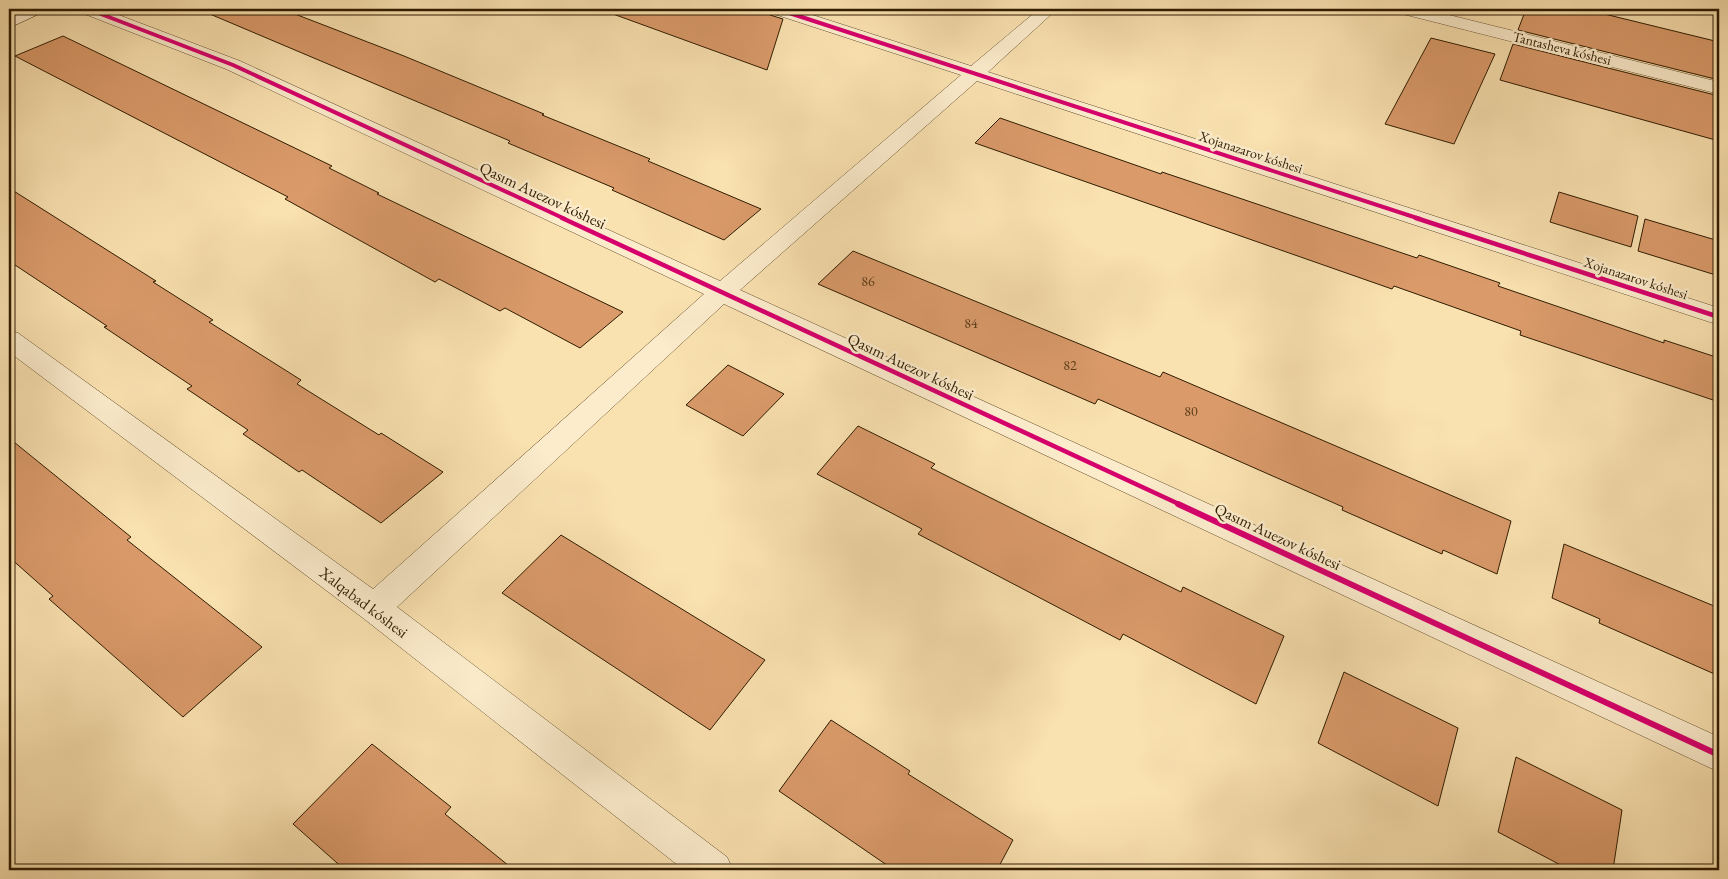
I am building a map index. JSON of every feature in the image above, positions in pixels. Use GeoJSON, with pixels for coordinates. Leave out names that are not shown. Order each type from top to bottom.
{"type":"FeatureCollection","features":[{"type":"Feature","properties":{"kind":"street"},"geometry":{"type":"LineString","coordinates":[[9,23],[35,9]]}},
{"type":"Feature","properties":{"kind":"street","name":"Qasım Auezov kóshesi"},"geometry":{"type":"LineString","coordinates":[[88,9],[233,65],[1719,755]]}},
{"type":"Feature","properties":{"kind":"street","name":"Xojanazarov kóshesi"},"geometry":{"type":"LineString","coordinates":[[777,9],[1719,317]]}},
{"type":"Feature","properties":{"kind":"street"},"geometry":{"type":"LineString","coordinates":[[374,608],[722,292],[1049,9]]}},
{"type":"Feature","properties":{"kind":"street","name":"Tantasheva kóshesi"},"geometry":{"type":"LineString","coordinates":[[1405,9],[1719,88]]}},
{"type":"Feature","properties":{"kind":"street","name":"Xalqabad kóshesi"},"geometry":{"type":"LineString","coordinates":[[9,339],[374,608],[714,870]]}},
{"type":"Feature","properties":{"kind":"building"},"geometry":{"type":"Polygon","coordinates":[[[198,9],[282,9],[404,56],[544,114],[542,115],[650,159],[648,161],[761,209],[724,240],[612,190],[614,188],[508,143],[510,141],[198,9]]]}},
{"type":"Feature","properties":{"kind":"building"},"geometry":{"type":"Polygon","coordinates":[[[614,9],[767,9],[770,15],[783,19],[767,70],[613,14],[614,9]]]}},
{"type":"Feature","properties":{"kind":"building"},"geometry":{"type":"Polygon","coordinates":[[[1526,9],[1584,9],[1719,42],[1719,80],[1518,30],[1526,9]]]}},
{"type":"Feature","properties":{"kind":"building"},"geometry":{"type":"Polygon","coordinates":[[[63,36],[332,166],[329,168],[379,193],[377,194],[623,312],[580,348],[505,308],[500,311],[439,279],[435,282],[285,199],[288,197],[15,56],[63,36]]]}},
{"type":"Feature","properties":{"kind":"building"},"geometry":{"type":"Polygon","coordinates":[[[1431,38],[1495,54],[1454,144],[1385,124],[1431,38]]]}},
{"type":"Feature","properties":{"kind":"building"},"geometry":{"type":"Polygon","coordinates":[[[1513,44],[1719,96],[1719,141],[1500,80],[1513,44]]]}},
{"type":"Feature","properties":{"kind":"building"},"geometry":{"type":"Polygon","coordinates":[[[1000,118],[1161,174],[1162,172],[1417,258],[1419,255],[1500,283],[1498,286],[1664,343],[1664,340],[1719,358],[1719,402],[1520,335],[1521,331],[1394,286],[1392,289],[975,143],[1000,118]]]}},
{"type":"Feature","properties":{"kind":"building"},"geometry":{"type":"Polygon","coordinates":[[[9,188],[156,281],[153,282],[213,320],[209,322],[301,380],[297,384],[443,472],[381,523],[302,470],[299,472],[243,434],[248,430],[187,389],[192,386],[104,327],[107,326],[9,261],[9,188]]]}},
{"type":"Feature","properties":{"kind":"building"},"geometry":{"type":"Polygon","coordinates":[[[1559,192],[1638,216],[1631,247],[1550,222],[1559,192]]]}},
{"type":"Feature","properties":{"kind":"building"},"geometry":{"type":"Polygon","coordinates":[[[1645,219],[1719,241],[1719,276],[1638,251],[1645,219]]]}},
{"type":"Feature","properties":{"kind":"building"},"geometry":{"type":"Polygon","coordinates":[[[853,251],[1160,377],[1163,372],[1511,521],[1497,574],[1443,550],[1442,554],[1342,510],[1343,507],[1098,399],[1095,404],[818,284],[853,251]]]}},
{"type":"Feature","properties":{"kind":"building"},"geometry":{"type":"Polygon","coordinates":[[[728,365],[784,394],[743,436],[686,405],[728,365]]]}},
{"type":"Feature","properties":{"kind":"building"},"geometry":{"type":"Polygon","coordinates":[[[858,426],[935,464],[931,468],[1041,523],[1181,592],[1183,587],[1284,636],[1256,704],[1123,634],[1120,640],[918,534],[922,529],[817,474],[858,426]]]}},
{"type":"Feature","properties":{"kind":"building"},"geometry":{"type":"Polygon","coordinates":[[[9,438],[131,537],[127,540],[262,647],[183,717],[49,599],[53,596],[9,557],[9,438]]]}},
{"type":"Feature","properties":{"kind":"building"},"geometry":{"type":"Polygon","coordinates":[[[561,535],[765,660],[710,730],[502,593],[561,535]]]}},
{"type":"Feature","properties":{"kind":"building"},"geometry":{"type":"Polygon","coordinates":[[[1564,544],[1719,608],[1719,676],[1599,623],[1600,619],[1552,598],[1564,544]]]}},
{"type":"Feature","properties":{"kind":"building"},"geometry":{"type":"Polygon","coordinates":[[[1344,672],[1458,728],[1438,806],[1318,743],[1344,672]]]}},
{"type":"Feature","properties":{"kind":"building"},"geometry":{"type":"Polygon","coordinates":[[[831,720],[910,771],[908,774],[1013,840],[997,870],[894,870],[779,791],[831,720]]]}},
{"type":"Feature","properties":{"kind":"building"},"geometry":{"type":"Polygon","coordinates":[[[372,744],[451,807],[445,814],[514,870],[345,870],[293,824],[372,744]]]}},
{"type":"Feature","properties":{"kind":"building"},"geometry":{"type":"Polygon","coordinates":[[[1516,757],[1622,810],[1613,870],[1570,870],[1498,832],[1516,757]]]}},
{"type":"Feature","properties":{"kind":"cycle path"},"geometry":{"type":"LineString","coordinates":[[88,9],[233,65],[1719,755]]}},
{"type":"Feature","properties":{"kind":"cycle path"},"geometry":{"type":"LineString","coordinates":[[777,9],[1719,317]]}}]}
